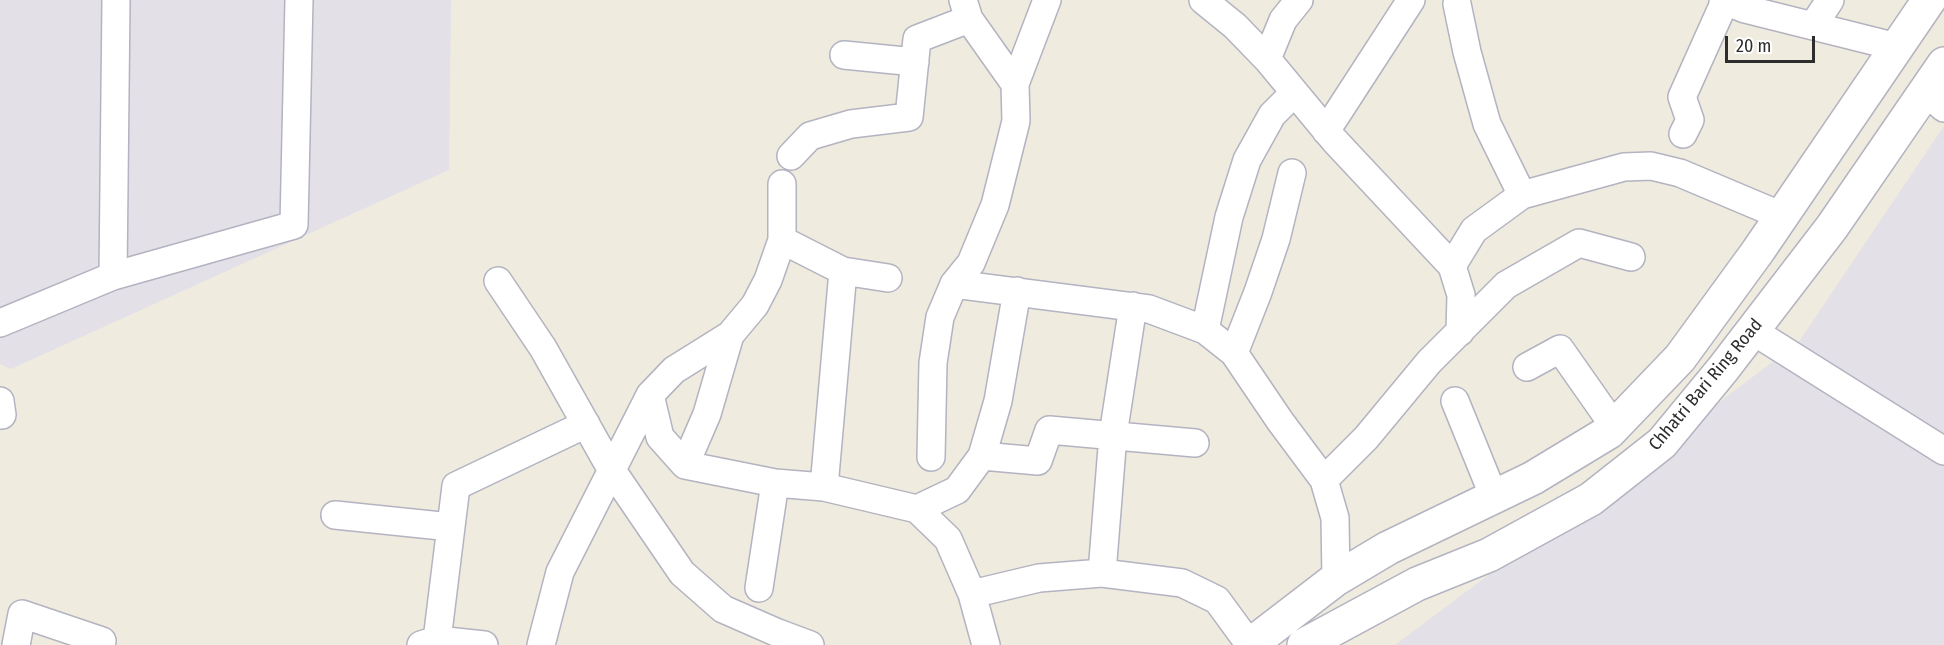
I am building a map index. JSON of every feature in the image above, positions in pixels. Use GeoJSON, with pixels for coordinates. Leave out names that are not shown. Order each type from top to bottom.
{"type":"FeatureCollection","features":[{"type":"Feature","properties":{"kind":"main road"},"geometry":{"type":"LineString","coordinates":[[1250,645],[1336,579],[1388,548],[1533,478],[1609,432],[1680,358],[1782,216],[1929,0]]}},
{"type":"Feature","properties":{"kind":"main road","name":"Chhatri Bari Ring Road"},"geometry":{"type":"LineString","coordinates":[[1304,645],[1417,584],[1489,555],[1591,499],[1662,443],[1935,100],[1944,64]]}},
{"type":"Feature","properties":{"kind":"main road"},"geometry":{"type":"LineString","coordinates":[[1325,645],[1348,621]]}},
{"type":"Feature","properties":{"kind":"street"},"geometry":{"type":"LineString","coordinates":[[113,276],[116,0]]}},
{"type":"Feature","properties":{"kind":"street"},"geometry":{"type":"LineString","coordinates":[[0,323],[113,276],[294,225],[299,0]]}},
{"type":"Feature","properties":{"kind":"street"},"geometry":{"type":"LineString","coordinates":[[931,457],[933,363],[940,317],[954,284],[971,263],[995,205],[1016,121],[1015,84],[1047,0]]}},
{"type":"Feature","properties":{"kind":"street"},"geometry":{"type":"LineString","coordinates":[[1203,0],[1235,26],[1267,60],[1326,131],[1452,266],[1461,295],[1460,332]]}},
{"type":"Feature","properties":{"kind":"street"},"geometry":{"type":"LineString","coordinates":[[1326,131],[1411,0]]}},
{"type":"Feature","properties":{"kind":"street"},"geometry":{"type":"LineString","coordinates":[[1683,134],[1690,120],[1682,97],[1724,0],[1745,9],[1897,47]]}},
{"type":"Feature","properties":{"kind":"street"},"geometry":{"type":"LineString","coordinates":[[1813,26],[1830,0]]}},
{"type":"Feature","properties":{"kind":"street"},"geometry":{"type":"LineString","coordinates":[[1457,4],[1467,52],[1487,124],[1522,195]]}},
{"type":"Feature","properties":{"kind":"street"},"geometry":{"type":"LineString","coordinates":[[1267,60],[1287,6]]}},
{"type":"Feature","properties":{"kind":"street"},"geometry":{"type":"LineString","coordinates":[[791,156],[810,136],[852,124],[909,117],[917,39],[966,10],[1015,84]]}},
{"type":"Feature","properties":{"kind":"street"},"geometry":{"type":"LineString","coordinates":[[844,55],[915,62]]}},
{"type":"Feature","properties":{"kind":"street"},"geometry":{"type":"LineString","coordinates":[[1205,330],[1229,217],[1247,160],[1272,115],[1294,93]]}},
{"type":"Feature","properties":{"kind":"street"},"geometry":{"type":"LineString","coordinates":[[1452,266],[1474,230],[1522,195],[1624,167],[1651,165],[1680,173],[1782,216]]}},
{"type":"Feature","properties":{"kind":"street"},"geometry":{"type":"LineString","coordinates":[[1234,353],[1276,239],[1292,173]]}},
{"type":"Feature","properties":{"kind":"street"},"geometry":{"type":"LineString","coordinates":[[541,645],[560,572],[650,395],[674,369],[730,335],[755,305],[768,280],[782,240],[782,184]]}},
{"type":"Feature","properties":{"kind":"street"},"geometry":{"type":"LineString","coordinates":[[782,240],[843,271],[888,278]]}},
{"type":"Feature","properties":{"kind":"street"},"geometry":{"type":"LineString","coordinates":[[1324,480],[1366,438],[1429,362],[1506,285],[1579,243],[1632,257]]}},
{"type":"Feature","properties":{"kind":"street"},"geometry":{"type":"LineString","coordinates":[[824,487],[843,271]]}},
{"type":"Feature","properties":{"kind":"street"},"geometry":{"type":"LineString","coordinates":[[498,280],[543,348],[611,469],[682,573],[723,609],[774,639],[810,645]]}},
{"type":"Feature","properties":{"kind":"street"},"geometry":{"type":"LineString","coordinates":[[954,284],[1133,306],[1149,309],[1205,330],[1234,353],[1324,480],[1335,518],[1336,579]]}},
{"type":"Feature","properties":{"kind":"street"},"geometry":{"type":"LineString","coordinates":[[917,509],[957,490],[982,456],[998,401],[1017,291]]}},
{"type":"Feature","properties":{"kind":"street"},"geometry":{"type":"LineString","coordinates":[[1102,573],[1113,435],[1133,306]]}},
{"type":"Feature","properties":{"kind":"street"},"geometry":{"type":"LineString","coordinates":[[1753,331],[1944,451]]}},
{"type":"Feature","properties":{"kind":"street"},"geometry":{"type":"LineString","coordinates":[[686,465],[707,414],[730,335]]}},
{"type":"Feature","properties":{"kind":"street"},"geometry":{"type":"LineString","coordinates":[[1527,367],[1560,349],[1614,426]]}},
{"type":"Feature","properties":{"kind":"street"},"geometry":{"type":"LineString","coordinates":[[650,395],[660,437],[686,465],[775,483],[824,487],[917,509],[948,539],[972,594],[986,645]]}},
{"type":"Feature","properties":{"kind":"street"},"geometry":{"type":"LineString","coordinates":[[1455,401],[1494,497]]}},
{"type":"Feature","properties":{"kind":"street"},"geometry":{"type":"LineString","coordinates":[[484,645],[429,643],[451,527],[456,486],[586,424]]}},
{"type":"Feature","properties":{"kind":"street"},"geometry":{"type":"LineString","coordinates":[[982,456],[1038,461],[1049,430],[1195,443]]}},
{"type":"Feature","properties":{"kind":"street"},"geometry":{"type":"LineString","coordinates":[[759,588],[775,483]]}},
{"type":"Feature","properties":{"kind":"street"},"geometry":{"type":"LineString","coordinates":[[335,515],[451,527]]}},
{"type":"Feature","properties":{"kind":"street"},"geometry":{"type":"LineString","coordinates":[[972,594],[1039,578],[1102,573],[1182,582],[1217,600],[1250,645]]}},
{"type":"Feature","properties":{"kind":"street"},"geometry":{"type":"LineString","coordinates":[[16,645],[22,614],[102,641]]}},
{"type":"Feature","properties":{"kind":"shaded area"},"geometry":{"type":"Polygon","coordinates":[[[0,0],[451,0],[449,170],[11,369],[0,364],[0,0]]]}},
{"type":"Feature","properties":{"kind":"shaded area"},"geometry":{"type":"Polygon","coordinates":[[[1944,126],[1944,645],[1395,645],[1798,343],[1944,126]]]}}]}
